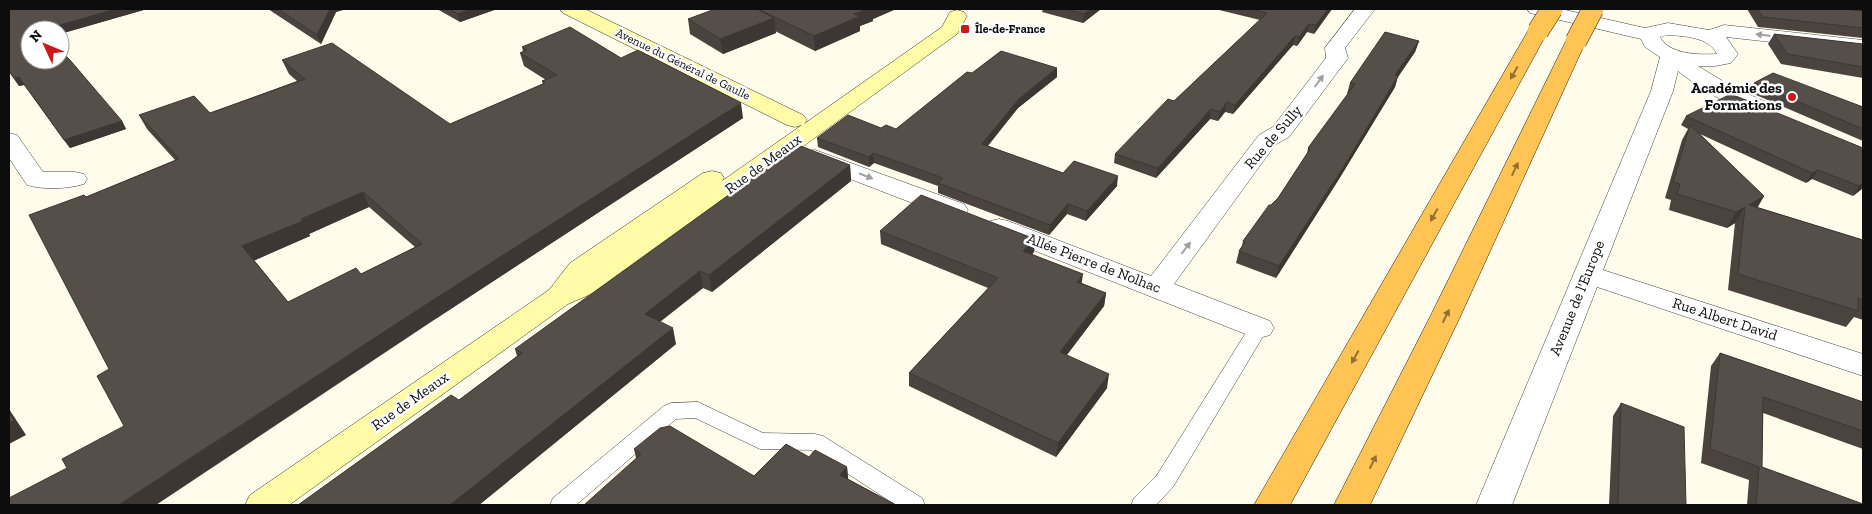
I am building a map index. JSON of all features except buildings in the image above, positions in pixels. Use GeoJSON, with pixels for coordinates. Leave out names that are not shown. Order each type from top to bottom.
{"type":"FeatureCollection","features":[{"type":"Feature","properties":{"kind":"highway"},"geometry":{"type":"LineString","coordinates":[[1352,505],[1593,9]]}},
{"type":"Feature","properties":{"kind":"highway"},"geometry":{"type":"LineString","coordinates":[[1272,505],[1542,16]]}},
{"type":"Feature","properties":{"kind":"main road","name":"Avenue du Général de Gaulle"},"geometry":{"type":"LineString","coordinates":[[570,9],[795,120]]}},
{"type":"Feature","properties":{"kind":"main road","name":"Rue de Meaux"},"geometry":{"type":"LineString","coordinates":[[558,297],[580,269],[932,25],[962,12]]}},
{"type":"Feature","properties":{"kind":"main road","name":"Rue de Meaux"},"geometry":{"type":"LineString","coordinates":[[263,505],[558,297],[604,278],[950,30],[962,12]]}},
{"type":"Feature","properties":{"kind":"main road"},"geometry":{"type":"LineString","coordinates":[[788,146],[801,126],[900,55],[904,45]]}},
{"type":"Feature","properties":{"kind":"main road"},"geometry":{"type":"LineString","coordinates":[[604,278],[620,253],[775,144],[795,120]]}},
{"type":"Feature","properties":{"kind":"street","name":"Rue de Sully"},"geometry":{"type":"LineString","coordinates":[[1157,287],[1267,140],[1281,132],[1337,58],[1335,48],[1365,9]]}},
{"type":"Feature","properties":{"kind":"street"},"geometry":{"type":"LineString","coordinates":[[1542,16],[1649,34],[1686,22],[1723,45],[1728,54],[1724,59],[1686,61],[1664,87]]}},
{"type":"Feature","properties":{"kind":"street"},"geometry":{"type":"LineString","coordinates":[[1708,37],[1724,31],[1863,46]]}},
{"type":"Feature","properties":{"kind":"street"},"geometry":{"type":"LineString","coordinates":[[1649,34],[1650,40],[1657,47],[1686,61],[1722,91],[1782,118]]}},
{"type":"Feature","properties":{"kind":"street"},"geometry":{"type":"LineString","coordinates":[[1664,87],[1695,87],[1722,91]]}},
{"type":"Feature","properties":{"kind":"street","name":"Avenue de l'Europe"},"geometry":{"type":"LineString","coordinates":[[1494,505],[1664,87]]}},
{"type":"Feature","properties":{"kind":"street"},"geometry":{"type":"LineString","coordinates":[[9,140],[36,180],[75,179]]}},
{"type":"Feature","properties":{"kind":"street","name":"Allée Pierre de Nolhac"},"geometry":{"type":"LineString","coordinates":[[788,146],[1259,328]]}},
{"type":"Feature","properties":{"kind":"street","name":"Rue Albert David"},"geometry":{"type":"LineString","coordinates":[[1587,274],[1863,365]]}},
{"type":"Feature","properties":{"kind":"lane"},"geometry":{"type":"LineString","coordinates":[[1142,505],[1165,481],[1259,328]]}},
{"type":"Feature","properties":{"kind":"lane"},"geometry":{"type":"LineString","coordinates":[[561,505],[671,411],[698,410],[760,441],[815,442],[914,505]]}},
{"type":"Feature","properties":{"kind":"place","name":"Île-de-France"},"geometry":{"type":"Point","coordinates":[965,29]}},
{"type":"Feature","properties":{"kind":"place","name":"Académie des Formations"},"geometry":{"type":"Point","coordinates":[1792,97]}}]}
